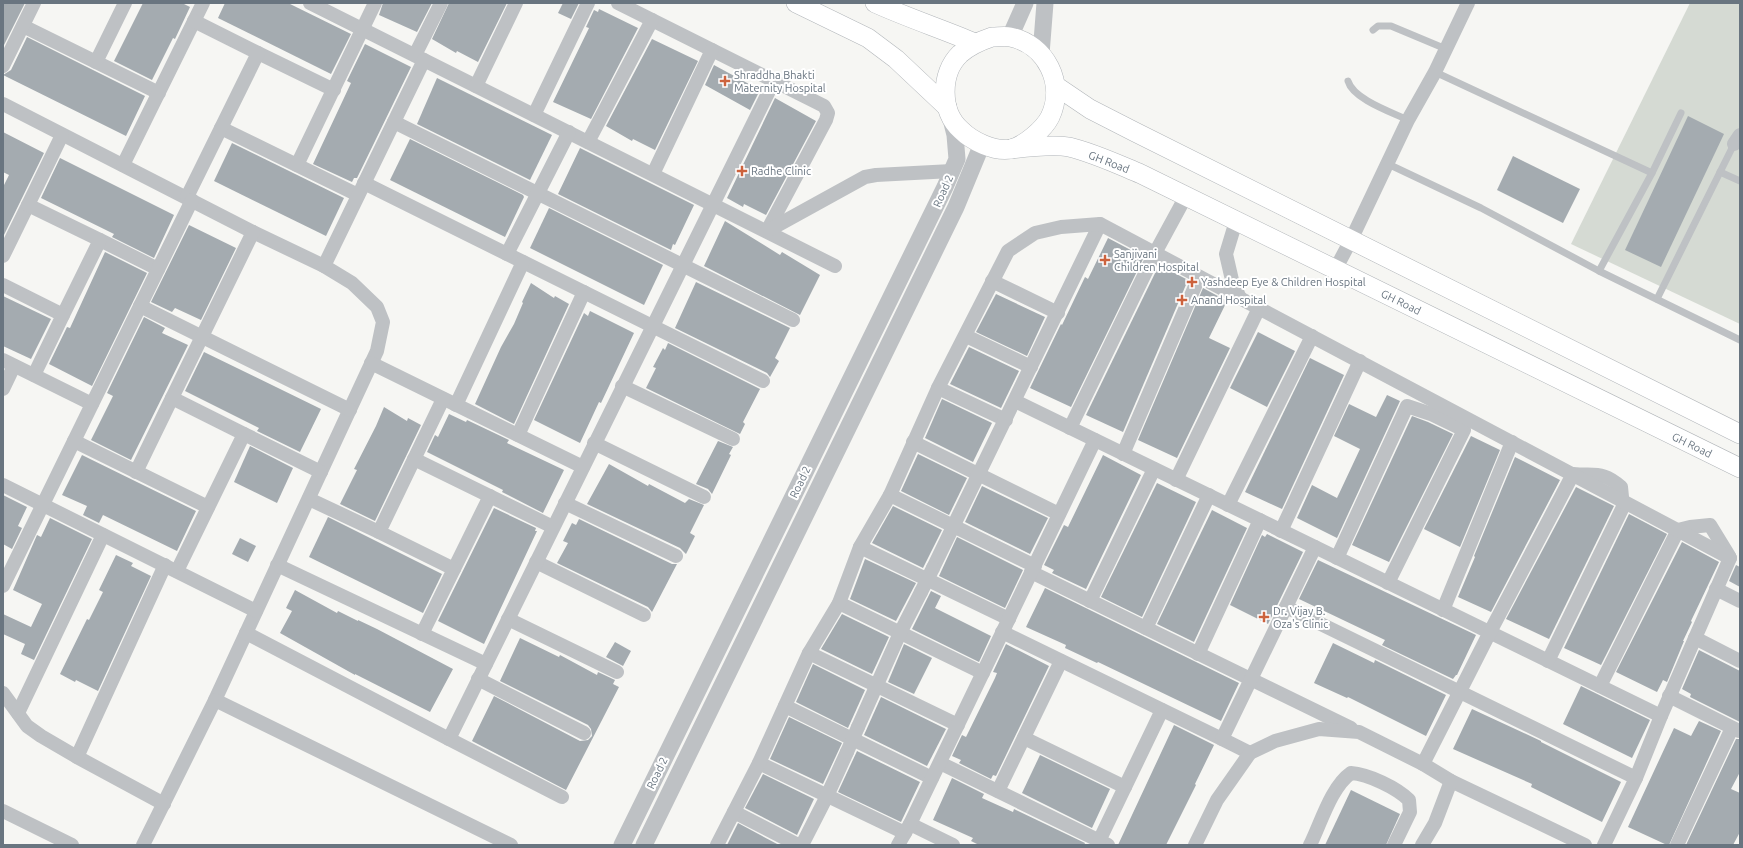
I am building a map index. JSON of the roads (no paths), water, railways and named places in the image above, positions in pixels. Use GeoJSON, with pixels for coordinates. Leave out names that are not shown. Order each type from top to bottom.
{"type":"FeatureCollection","features":[{"type":"Feature","properties":{"kind":"main road"},"geometry":{"type":"LineString","coordinates":[[796,3],[868,38],[896,59],[948,111],[958,128],[969,138],[982,144],[1011,149],[1040,132],[1050,118],[1055,102],[1056,86],[1051,68],[1041,54],[1027,43],[1010,37],[992,37],[975,43],[960,54],[950,70],[945,88],[948,111]]}},
{"type":"Feature","properties":{"kind":"main road"},"geometry":{"type":"LineString","coordinates":[[875,3],[975,43]]}},
{"type":"Feature","properties":{"kind":"main road"},"geometry":{"type":"LineString","coordinates":[[1056,86],[1090,109],[1135,132],[1740,434]]}},
{"type":"Feature","properties":{"kind":"main road","name":"GH Road"},"geometry":{"type":"LineString","coordinates":[[1011,149],[1028,147],[1068,147],[1100,156],[1186,196],[1740,468]]}},
{"type":"Feature","properties":{"kind":"street"},"geometry":{"type":"LineString","coordinates":[[3,66],[34,3]]}},
{"type":"Feature","properties":{"kind":"street"},"geometry":{"type":"LineString","coordinates":[[96,62],[125,3]]}},
{"type":"Feature","properties":{"kind":"street"},"geometry":{"type":"LineString","coordinates":[[123,165],[203,3]]}},
{"type":"Feature","properties":{"kind":"street"},"geometry":{"type":"LineString","coordinates":[[310,3],[835,266]]}},
{"type":"Feature","properties":{"kind":"street"},"geometry":{"type":"LineString","coordinates":[[297,165],[375,3]]}},
{"type":"Feature","properties":{"kind":"street"},"geometry":{"type":"LineString","coordinates":[[324,266],[394,122],[442,3]]}},
{"type":"Feature","properties":{"kind":"street"},"geometry":{"type":"LineString","coordinates":[[476,86],[516,3]]}},
{"type":"Feature","properties":{"kind":"street"},"geometry":{"type":"LineString","coordinates":[[534,115],[588,3]]}},
{"type":"Feature","properties":{"kind":"street"},"geometry":{"type":"LineString","coordinates":[[618,3],[824,106],[828,113],[826,120],[767,231]]}},
{"type":"Feature","properties":{"kind":"street"},"geometry":{"type":"LineString","coordinates":[[1010,37],[1025,3]]}},
{"type":"Feature","properties":{"kind":"street"},"geometry":{"type":"LineString","coordinates":[[1041,54],[1045,3]]}},
{"type":"Feature","properties":{"kind":"street"},"geometry":{"type":"LineString","coordinates":[[1335,270],[1352,240],[1408,120],[1435,72],[1468,3]]}},
{"type":"Feature","properties":{"kind":"street"},"geometry":{"type":"LineString","coordinates":[[588,142],[652,20]]}},
{"type":"Feature","properties":{"kind":"street"},"geometry":{"type":"LineString","coordinates":[[194,21],[334,90]]}},
{"type":"Feature","properties":{"kind":"street"},"geometry":{"type":"LineString","coordinates":[[23,26],[159,93]]}},
{"type":"Feature","properties":{"kind":"street"},"geometry":{"type":"LineString","coordinates":[[653,174],[712,50]]}},
{"type":"Feature","properties":{"kind":"street"},"geometry":{"type":"LineString","coordinates":[[3,586],[158,269],[221,128],[258,53]]}},
{"type":"Feature","properties":{"kind":"street"},"geometry":{"type":"LineString","coordinates":[[449,739],[682,264],[774,81]]}},
{"type":"Feature","properties":{"kind":"street"},"geometry":{"type":"LineString","coordinates":[[3,104],[253,232],[324,266],[352,282],[377,307],[383,322],[377,351],[350,410],[215,700],[143,845]]}},
{"type":"Feature","properties":{"kind":"street","name":"Road 2"},"geometry":{"type":"LineString","coordinates":[[622,845],[942,194],[957,159],[955,136],[948,111]]}},
{"type":"Feature","properties":{"kind":"street"},"geometry":{"type":"LineString","coordinates":[[394,122],[793,320]]}},
{"type":"Feature","properties":{"kind":"street"},"geometry":{"type":"LineString","coordinates":[[221,128],[297,165],[361,189],[507,254],[763,381]]}},
{"type":"Feature","properties":{"kind":"street"},"geometry":{"type":"LineString","coordinates":[[507,254],[569,132]]}},
{"type":"Feature","properties":{"kind":"street"},"geometry":{"type":"LineString","coordinates":[[3,256],[62,135]]}},
{"type":"Feature","properties":{"kind":"street","name":"Road 2"},"geometry":{"type":"LineString","coordinates":[[644,845],[956,207],[982,144]]}},
{"type":"Feature","properties":{"kind":"street"},"geometry":{"type":"LineString","coordinates":[[767,231],[865,177],[952,171]]}},
{"type":"Feature","properties":{"kind":"street"},"geometry":{"type":"LineString","coordinates":[[1070,428],[1155,253],[1186,196]]}},
{"type":"Feature","properties":{"kind":"street"},"geometry":{"type":"LineString","coordinates":[[28,205],[158,269]]}},
{"type":"Feature","properties":{"kind":"street"},"geometry":{"type":"LineString","coordinates":[[1236,221],[1226,254],[1232,280],[1240,298]]}},
{"type":"Feature","properties":{"kind":"street"},"geometry":{"type":"LineString","coordinates":[[802,845],[828,796],[900,633],[954,527],[1100,224]]}},
{"type":"Feature","properties":{"kind":"street"},"geometry":{"type":"LineString","coordinates":[[717,845],[759,762],[809,653],[839,603],[860,547],[890,495],[938,388],[966,336],[1008,250],[1035,232],[1061,227],[1100,224],[1573,474],[1603,475],[1613,480],[1621,487],[1623,507],[1548,661]]}},
{"type":"Feature","properties":{"kind":"street"},"geometry":{"type":"LineString","coordinates":[[136,472],[253,232]]}},
{"type":"Feature","properties":{"kind":"street"},"geometry":{"type":"LineString","coordinates":[[34,375],[100,240]]}},
{"type":"Feature","properties":{"kind":"street"},"geometry":{"type":"LineString","coordinates":[[379,532],[414,459],[450,402],[523,262]]}},
{"type":"Feature","properties":{"kind":"street"},"geometry":{"type":"LineString","coordinates":[[1123,454],[1199,276]]}},
{"type":"Feature","properties":{"kind":"street"},"geometry":{"type":"LineString","coordinates":[[992,281],[1058,313]]}},
{"type":"Feature","properties":{"kind":"street"},"geometry":{"type":"LineString","coordinates":[[3,286],[63,315]]}},
{"type":"Feature","properties":{"kind":"street"},"geometry":{"type":"LineString","coordinates":[[518,435],[584,292]]}},
{"type":"Feature","properties":{"kind":"street"},"geometry":{"type":"LineString","coordinates":[[140,306],[350,410]]}},
{"type":"Feature","properties":{"kind":"street"},"geometry":{"type":"LineString","coordinates":[[1176,480],[1259,308]]}},
{"type":"Feature","properties":{"kind":"street"},"geometry":{"type":"LineString","coordinates":[[966,336],[1031,367]]}},
{"type":"Feature","properties":{"kind":"street"},"geometry":{"type":"LineString","coordinates":[[1228,505],[1312,336]]}},
{"type":"Feature","properties":{"kind":"street"},"geometry":{"type":"LineString","coordinates":[[1281,530],[1360,361]]}},
{"type":"Feature","properties":{"kind":"street"},"geometry":{"type":"LineString","coordinates":[[3,389],[9,363],[92,404]]}},
{"type":"Feature","properties":{"kind":"street"},"geometry":{"type":"LineString","coordinates":[[371,363],[583,467]]}},
{"type":"Feature","properties":{"kind":"street"},"geometry":{"type":"LineString","coordinates":[[622,386],[733,440]]}},
{"type":"Feature","properties":{"kind":"street"},"geometry":{"type":"LineString","coordinates":[[938,388],[1006,420]]}},
{"type":"Feature","properties":{"kind":"street"},"geometry":{"type":"LineString","coordinates":[[172,398],[321,472]]}},
{"type":"Feature","properties":{"kind":"street"},"geometry":{"type":"LineString","coordinates":[[1015,401],[1661,716]]}},
{"type":"Feature","properties":{"kind":"street"},"geometry":{"type":"LineString","coordinates":[[1337,558],[1407,406],[1431,414],[1464,430],[1388,583]]}},
{"type":"Feature","properties":{"kind":"street"},"geometry":{"type":"LineString","coordinates":[[77,757],[171,568],[208,508],[244,434]]}},
{"type":"Feature","properties":{"kind":"street"},"geometry":{"type":"LineString","coordinates":[[898,845],[940,763],[1095,440]]}},
{"type":"Feature","properties":{"kind":"street"},"geometry":{"type":"LineString","coordinates":[[74,441],[208,508]]}},
{"type":"Feature","properties":{"kind":"street"},"geometry":{"type":"LineString","coordinates":[[913,442],[1059,514]]}},
{"type":"Feature","properties":{"kind":"street"},"geometry":{"type":"LineString","coordinates":[[1443,610],[1512,442]]}},
{"type":"Feature","properties":{"kind":"street"},"geometry":{"type":"LineString","coordinates":[[594,443],[704,497]]}},
{"type":"Feature","properties":{"kind":"street"},"geometry":{"type":"LineString","coordinates":[[414,459],[553,528]]}},
{"type":"Feature","properties":{"kind":"street"},"geometry":{"type":"LineString","coordinates":[[1090,601],[1154,469]]}},
{"type":"Feature","properties":{"kind":"street"},"geometry":{"type":"LineString","coordinates":[[1423,764],[1573,474]]}},
{"type":"Feature","properties":{"kind":"street"},"geometry":{"type":"LineString","coordinates":[[3,485],[256,610]]}},
{"type":"Feature","properties":{"kind":"street"},"geometry":{"type":"LineString","coordinates":[[890,495],[954,527],[1090,601],[1359,732],[1423,764],[1451,781],[1585,845]]}},
{"type":"Feature","properties":{"kind":"street"},"geometry":{"type":"LineString","coordinates":[[422,634],[490,496]]}},
{"type":"Feature","properties":{"kind":"street"},"geometry":{"type":"LineString","coordinates":[[1146,628],[1209,496]]}},
{"type":"Feature","properties":{"kind":"street"},"geometry":{"type":"LineString","coordinates":[[308,499],[454,569]]}},
{"type":"Feature","properties":{"kind":"street"},"geometry":{"type":"LineString","coordinates":[[1622,501],[1730,558]]}},
{"type":"Feature","properties":{"kind":"street"},"geometry":{"type":"LineString","coordinates":[[565,504],[676,556]]}},
{"type":"Feature","properties":{"kind":"street"},"geometry":{"type":"LineString","coordinates":[[1198,654],[1260,520]]}},
{"type":"Feature","properties":{"kind":"street"},"geometry":{"type":"LineString","coordinates":[[1600,686],[1678,530],[1690,527],[1710,526],[1730,558]]}},
{"type":"Feature","properties":{"kind":"street"},"geometry":{"type":"LineString","coordinates":[[18,713],[103,535]]}},
{"type":"Feature","properties":{"kind":"street"},"geometry":{"type":"LineString","coordinates":[[860,547],[1006,626],[1061,661],[1250,753]]}},
{"type":"Feature","properties":{"kind":"street"},"geometry":{"type":"LineString","coordinates":[[1222,739],[1315,547]]}},
{"type":"Feature","properties":{"kind":"street"},"geometry":{"type":"LineString","coordinates":[[1604,845],[1636,778],[1669,696],[1730,558]]}},
{"type":"Feature","properties":{"kind":"street"},"geometry":{"type":"LineString","coordinates":[[536,562],[644,615]]}},
{"type":"Feature","properties":{"kind":"street"},"geometry":{"type":"LineString","coordinates":[[278,565],[486,664]]}},
{"type":"Feature","properties":{"kind":"street"},"geometry":{"type":"LineString","coordinates":[[1716,589],[1740,601]]}},
{"type":"Feature","properties":{"kind":"street"},"geometry":{"type":"LineString","coordinates":[[839,603],[983,673]]}},
{"type":"Feature","properties":{"kind":"street"},"geometry":{"type":"LineString","coordinates":[[1286,607],[1636,778]]}},
{"type":"Feature","properties":{"kind":"street"},"geometry":{"type":"LineString","coordinates":[[508,619],[617,672]]}},
{"type":"Feature","properties":{"kind":"street"},"geometry":{"type":"LineString","coordinates":[[246,633],[562,797]]}},
{"type":"Feature","properties":{"kind":"street"},"geometry":{"type":"LineString","coordinates":[[1695,638],[1740,661]]}},
{"type":"Feature","properties":{"kind":"street"},"geometry":{"type":"LineString","coordinates":[[809,653],[958,725]]}},
{"type":"Feature","properties":{"kind":"street"},"geometry":{"type":"LineString","coordinates":[[998,791],[1061,661]]}},
{"type":"Feature","properties":{"kind":"street"},"geometry":{"type":"LineString","coordinates":[[478,680],[584,733]]}},
{"type":"Feature","properties":{"kind":"street"},"geometry":{"type":"LineString","coordinates":[[3,693],[27,726],[41,736],[164,804]]}},
{"type":"Feature","properties":{"kind":"street"},"geometry":{"type":"LineString","coordinates":[[1669,696],[1736,730],[1676,845]]}},
{"type":"Feature","properties":{"kind":"street"},"geometry":{"type":"LineString","coordinates":[[215,700],[511,845]]}},
{"type":"Feature","properties":{"kind":"street"},"geometry":{"type":"LineString","coordinates":[[785,706],[932,778]]}},
{"type":"Feature","properties":{"kind":"street"},"geometry":{"type":"LineString","coordinates":[[940,763],[1104,843],[1125,787],[1162,710]]}},
{"type":"Feature","properties":{"kind":"street"},"geometry":{"type":"LineString","coordinates":[[1195,845],[1217,800],[1250,753],[1275,741],[1319,729],[1359,732]]}},
{"type":"Feature","properties":{"kind":"street"},"geometry":{"type":"LineString","coordinates":[[1024,738],[1125,787]]}},
{"type":"Feature","properties":{"kind":"street"},"geometry":{"type":"LineString","coordinates":[[759,762],[828,796],[953,845]]}},
{"type":"Feature","properties":{"kind":"street"},"geometry":{"type":"LineString","coordinates":[[1310,845],[1334,793],[1344,778],[1351,772],[1360,773],[1401,792],[1409,800],[1410,812],[1394,845]]}},
{"type":"Feature","properties":{"kind":"street"},"geometry":{"type":"LineString","coordinates":[[1422,845],[1435,823],[1451,781]]}},
{"type":"Feature","properties":{"kind":"street"},"geometry":{"type":"LineString","coordinates":[[3,811],[72,845]]}},
{"type":"Feature","properties":{"kind":"street"},"geometry":{"type":"LineString","coordinates":[[734,812],[798,845]]}},
{"type":"Feature","properties":{"kind":"lane"},"geometry":{"type":"LineString","coordinates":[[1373,30],[1378,26],[1391,26],[1446,49]]}},
{"type":"Feature","properties":{"kind":"lane"},"geometry":{"type":"LineString","coordinates":[[1435,72],[1652,173]]}},
{"type":"Feature","properties":{"kind":"lane"},"geometry":{"type":"LineString","coordinates":[[1348,81],[1350,87],[1359,95],[1408,120]]}},
{"type":"Feature","properties":{"kind":"lane"},"geometry":{"type":"LineString","coordinates":[[1599,271],[1652,173],[1681,113]]}},
{"type":"Feature","properties":{"kind":"lane"},"geometry":{"type":"LineString","coordinates":[[1657,299],[1737,140]]}},
{"type":"Feature","properties":{"kind":"lane"},"geometry":{"type":"LineString","coordinates":[[1388,164],[1480,208],[1599,271],[1740,340]]}},
{"type":"Feature","properties":{"kind":"lane"},"geometry":{"type":"LineString","coordinates":[[1720,172],[1740,181]]}},
{"type":"Feature","properties":{"kind":"place","name":"Shraddha Bhakti Maternity Hospital"},"geometry":{"type":"Point","coordinates":[725,81]}},
{"type":"Feature","properties":{"kind":"place","name":"Radhe Clinic"},"geometry":{"type":"Point","coordinates":[742,171]}},
{"type":"Feature","properties":{"kind":"place","name":"Sanjivani Children Hospital"},"geometry":{"type":"Point","coordinates":[1105,260]}},
{"type":"Feature","properties":{"kind":"place","name":"Yashdeep Eye & Children Hospital"},"geometry":{"type":"Point","coordinates":[1192,282]}},
{"type":"Feature","properties":{"kind":"place","name":"Anand Hospital"},"geometry":{"type":"Point","coordinates":[1182,300]}},
{"type":"Feature","properties":{"kind":"place","name":"Dr. Vijay B. Oza's Clinic"},"geometry":{"type":"Point","coordinates":[1264,617]}}]}
